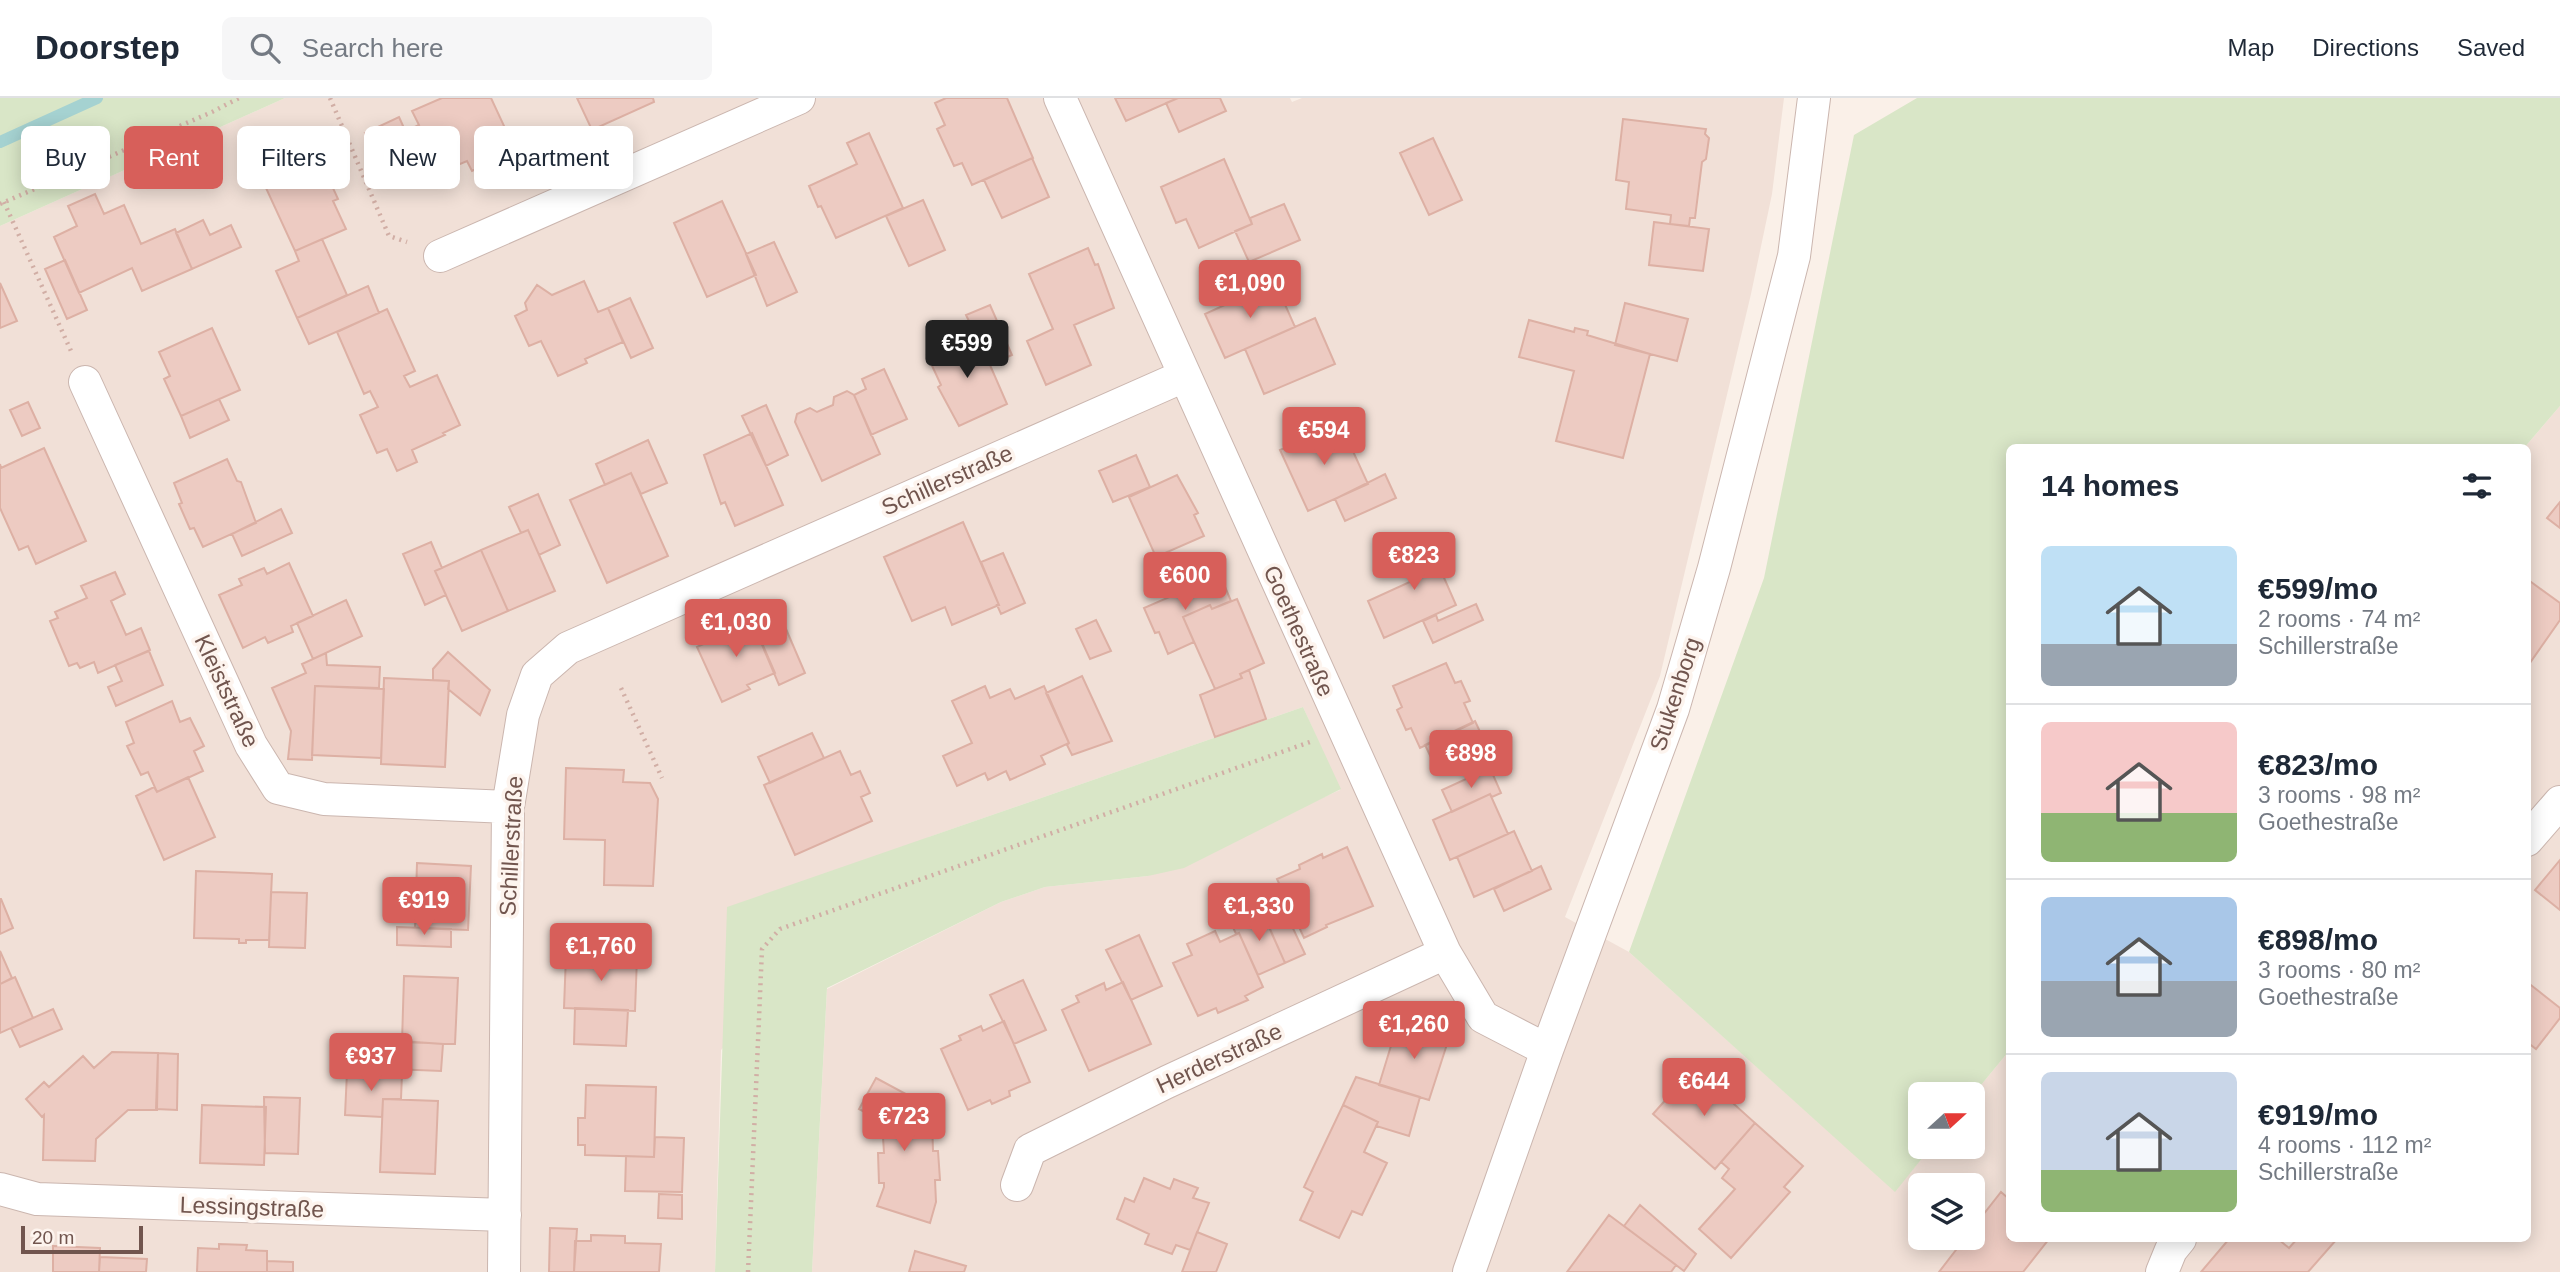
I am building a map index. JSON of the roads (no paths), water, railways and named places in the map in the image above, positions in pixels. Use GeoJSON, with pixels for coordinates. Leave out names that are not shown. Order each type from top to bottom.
{"type":"FeatureCollection","features":[{"type":"Feature","properties":{"kind":"street"},"geometry":{"type":"LineString","coordinates":[[440,256],[799,98]]}},
{"type":"Feature","properties":{"kind":"street","name":"Goethestraße"},"geometry":{"type":"LineString","coordinates":[[1060,98],[1445,953],[1483,1017],[1547,1049]]}},
{"type":"Feature","properties":{"kind":"street","name":"Stukenborg"},"geometry":{"type":"LineString","coordinates":[[1469,1272],[1547,1049],[1673,709],[1714,568],[1794,256],[1814,98]]}},
{"type":"Feature","properties":{"kind":"street","name":"Schillerstraße"},"geometry":{"type":"LineString","coordinates":[[504,1272],[508,807],[523,715],[537,675],[568,648],[1184,376]]}},
{"type":"Feature","properties":{"kind":"street","name":"Kleiststraße"},"geometry":{"type":"LineString","coordinates":[[85,382],[251,746],[278,788],[324,799],[508,807]]}},
{"type":"Feature","properties":{"kind":"street"},"geometry":{"type":"LineString","coordinates":[[2531,835],[2560,802]]}},
{"type":"Feature","properties":{"kind":"street","name":"Herderstraße"},"geometry":{"type":"LineString","coordinates":[[1017,1185],[1030,1150],[1167,1082],[1445,953]]}},
{"type":"Feature","properties":{"kind":"street","name":"Lessingstraße"},"geometry":{"type":"LineString","coordinates":[[0,1189],[37,1199],[505,1215]]}},
{"type":"Feature","properties":{"kind":"street"},"geometry":{"type":"LineString","coordinates":[[2162,1272],[2171,1250],[2178,1242]]}},
{"type":"Feature","properties":{"kind":"waterway"},"geometry":{"type":"LineString","coordinates":[[0,142],[97,98]]}}]}
